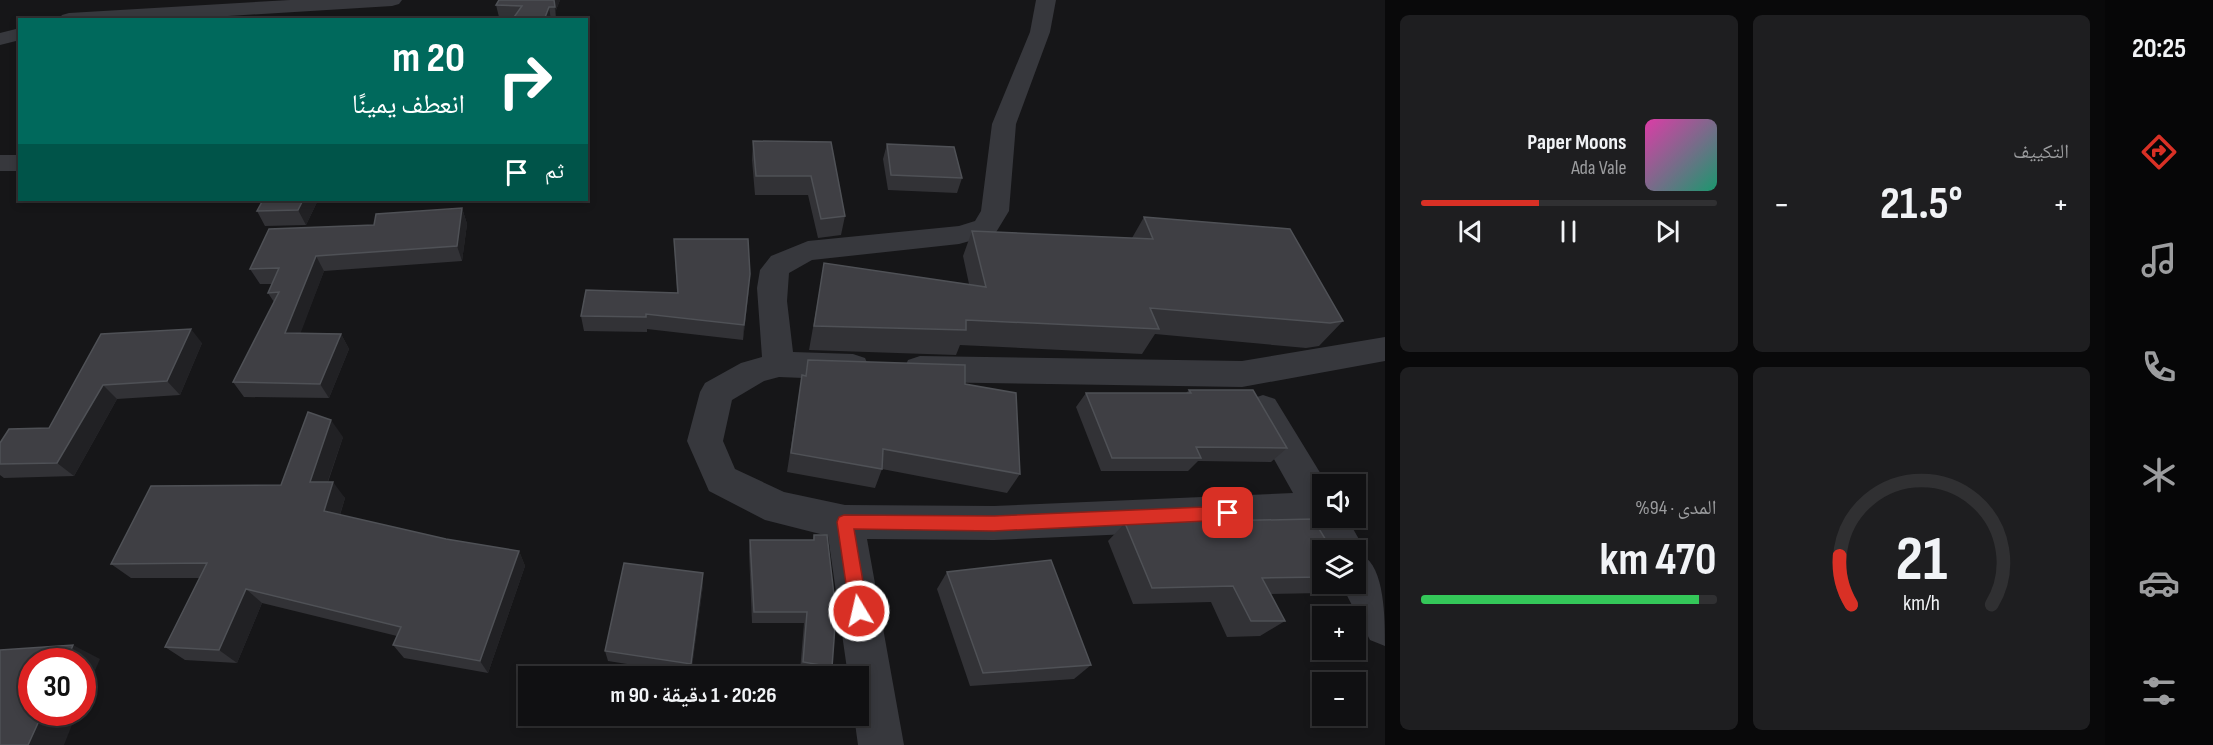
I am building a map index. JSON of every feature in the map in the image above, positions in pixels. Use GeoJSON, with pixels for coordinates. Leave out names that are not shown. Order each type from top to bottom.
{"type":"FeatureCollection","features":[{"type":"Feature","properties":{"kind":"street"},"geometry":{"type":"LineString","coordinates":[[70,18],[105,0]]}},
{"type":"Feature","properties":{"kind":"street"},"geometry":{"type":"LineString","coordinates":[[85,18],[392,0]]}},
{"type":"Feature","properties":{"kind":"street"},"geometry":{"type":"LineString","coordinates":[[779,364],[774,337],[772,281],[776,268],[786,260],[808,251],[959,235],[985,228],[995,211],[1004,124],[1040,32],[1046,0]]}},
{"type":"Feature","properties":{"kind":"street"},"geometry":{"type":"LineString","coordinates":[[0,39],[18,34]]}},
{"type":"Feature","properties":{"kind":"street"},"geometry":{"type":"LineString","coordinates":[[0,163],[18,163]]}},
{"type":"Feature","properties":{"kind":"street"},"geometry":{"type":"LineString","coordinates":[[1312,512],[994,523],[844,522],[778,508],[722,480],[705,441],[717,392],[753,372],[779,364],[956,370],[1242,374],[1385,349]]}},
{"type":"Feature","properties":{"kind":"street"},"geometry":{"type":"LineString","coordinates":[[1242,374],[1312,492]]}},
{"type":"Feature","properties":{"kind":"street"},"geometry":{"type":"LineString","coordinates":[[844,522],[881,745]]}},
{"type":"Feature","properties":{"kind":"street"},"geometry":{"type":"LineString","coordinates":[[1366,590],[1385,625]]}},
{"type":"Feature","properties":{"kind":"building"},"geometry":{"type":"Polygon","coordinates":[[[499,0],[554,0],[555,7],[549,7],[545,18],[513,18],[522,6],[496,5],[499,0]]]}},
{"type":"Feature","properties":{"kind":"building"},"geometry":{"type":"Polygon","coordinates":[[[753,141],[831,142],[845,216],[821,219],[811,176],[756,176],[753,141]]]}},
{"type":"Feature","properties":{"kind":"building"},"geometry":{"type":"Polygon","coordinates":[[[887,144],[954,147],[962,178],[891,175],[887,144]]]}},
{"type":"Feature","properties":{"kind":"building"},"geometry":{"type":"Polygon","coordinates":[[[262,201],[302,201],[298,210],[257,211],[262,201]]]}},
{"type":"Feature","properties":{"kind":"building"},"geometry":{"type":"Polygon","coordinates":[[[462,208],[457,246],[316,256],[285,333],[341,334],[320,384],[233,382],[279,292],[268,293],[279,268],[250,269],[269,229],[374,225],[376,214],[462,208]]]}},
{"type":"Feature","properties":{"kind":"building"},"geometry":{"type":"Polygon","coordinates":[[[1144,217],[1290,229],[1343,321],[1330,323],[1150,308],[1159,329],[966,320],[966,330],[814,326],[824,263],[986,287],[972,231],[1153,239],[1144,217]]]}},
{"type":"Feature","properties":{"kind":"building"},"geometry":{"type":"Polygon","coordinates":[[[674,239],[748,239],[750,274],[744,325],[646,314],[646,317],[581,316],[586,290],[678,293],[674,239]]]}},
{"type":"Feature","properties":{"kind":"building"},"geometry":{"type":"Polygon","coordinates":[[[191,329],[167,381],[103,385],[57,463],[0,464],[0,443],[9,429],[49,428],[101,334],[191,329]]]}},
{"type":"Feature","properties":{"kind":"building"},"geometry":{"type":"Polygon","coordinates":[[[808,360],[965,365],[965,384],[1016,393],[1020,474],[883,449],[882,469],[791,453],[802,375],[806,376],[808,360]]]}},
{"type":"Feature","properties":{"kind":"building"},"geometry":{"type":"Polygon","coordinates":[[[1189,390],[1253,390],[1287,448],[1196,447],[1201,458],[1112,458],[1086,393],[1191,393],[1189,390]]]}},
{"type":"Feature","properties":{"kind":"building"},"geometry":{"type":"Polygon","coordinates":[[[308,412],[331,420],[310,482],[333,482],[324,511],[446,539],[519,551],[480,661],[393,645],[401,627],[246,589],[219,650],[165,647],[207,563],[111,564],[151,486],[281,485],[308,412]]]}},
{"type":"Feature","properties":{"kind":"building"},"geometry":{"type":"Polygon","coordinates":[[[1312,519],[1312,528],[1319,528],[1326,540],[1312,540],[1312,577],[1262,578],[1285,621],[1251,621],[1233,586],[1152,588],[1125,523],[1312,519]]]}},
{"type":"Feature","properties":{"kind":"building"},"geometry":{"type":"Polygon","coordinates":[[[814,535],[827,535],[836,612],[832,666],[803,662],[807,612],[754,612],[750,540],[814,540],[814,535]]]}},
{"type":"Feature","properties":{"kind":"building"},"geometry":{"type":"Polygon","coordinates":[[[1051,560],[1091,665],[983,673],[947,572],[1051,560]]]}},
{"type":"Feature","properties":{"kind":"building"},"geometry":{"type":"Polygon","coordinates":[[[624,563],[703,573],[691,664],[605,651],[624,563]]]}},
{"type":"Feature","properties":{"kind":"building"},"geometry":{"type":"Polygon","coordinates":[[[73,645],[72,648],[29,648],[73,645]]]}},
{"type":"Feature","properties":{"kind":"building"},"geometry":{"type":"Polygon","coordinates":[[[18,649],[18,726],[37,726],[28,745],[0,745],[0,650],[18,649]]]}},
{"type":"Feature","properties":{"kind":"route"},"geometry":{"type":"LineString","coordinates":[[859,611],[844,522],[994,523],[1228,513]]}}]}
